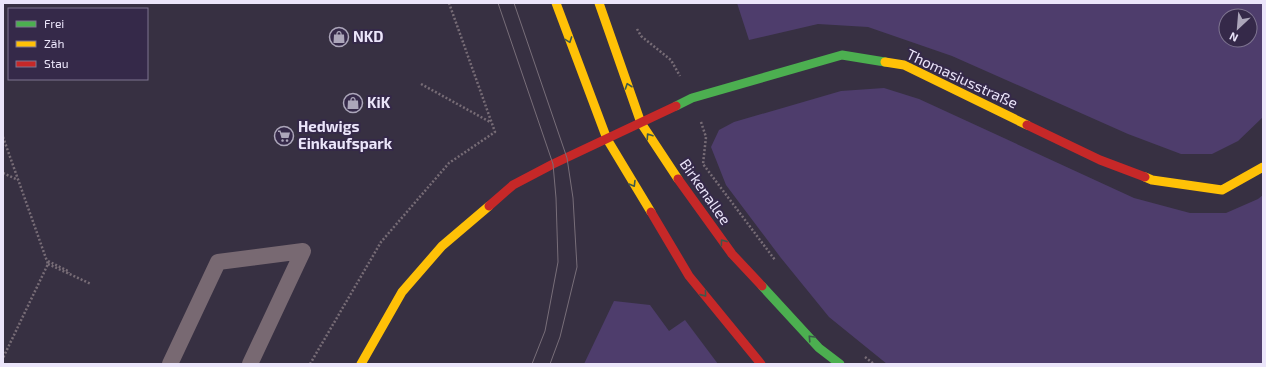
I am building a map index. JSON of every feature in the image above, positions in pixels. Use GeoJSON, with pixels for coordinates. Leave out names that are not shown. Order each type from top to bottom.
{"type":"FeatureCollection","features":[{"type":"Feature","properties":{"kind":"street"},"geometry":{"type":"LineString","coordinates":[[556,3],[606,139],[689,276],[761,364]]}},
{"type":"Feature","properties":{"kind":"street","name":"Birkenallee"},"geometry":{"type":"LineString","coordinates":[[599,3],[641,123],[732,254],[819,348],[840,364]]}},
{"type":"Feature","properties":{"kind":"street","name":"Thomasiusstraße"},"geometry":{"type":"LineString","coordinates":[[360,364],[402,292],[442,246],[513,185],[553,164],[692,98],[842,55],[904,65],[1100,160],[1152,180],[1222,190],[1263,167]]}},
{"type":"Feature","properties":{"kind":"lane"},"geometry":{"type":"LineString","coordinates":[[170,364],[218,262],[303,251],[250,364]]}},
{"type":"Feature","properties":{"kind":"path"},"geometry":{"type":"LineString","coordinates":[[310,364],[381,242],[449,163],[495,132],[449,3]]}},
{"type":"Feature","properties":{"kind":"path"},"geometry":{"type":"LineString","coordinates":[[634,23],[641,36],[671,60],[692,98],[706,137],[703,164],[778,264]]}},
{"type":"Feature","properties":{"kind":"path"},"geometry":{"type":"LineString","coordinates":[[421,84],[491,122]]}},
{"type":"Feature","properties":{"kind":"path"},"geometry":{"type":"LineString","coordinates":[[3,137],[48,262],[91,284]]}},
{"type":"Feature","properties":{"kind":"path"},"geometry":{"type":"LineString","coordinates":[[3,173],[18,180]]}},
{"type":"Feature","properties":{"kind":"path"},"geometry":{"type":"LineString","coordinates":[[3,358],[48,262]]}},
{"type":"Feature","properties":{"kind":"path"},"geometry":{"type":"LineString","coordinates":[[862,354],[874,364]]}},
{"type":"Feature","properties":{"kind":"shaded area"},"geometry":{"type":"Polygon","coordinates":[[[737,3],[1263,3],[1263,117],[1238,141],[1212,154],[1181,154],[1128,134],[952,56],[868,27],[818,24],[749,40],[737,3]]]}},
{"type":"Feature","properties":{"kind":"shaded area"},"geometry":{"type":"Polygon","coordinates":[[[884,88],[919,99],[1134,198],[1190,213],[1226,213],[1258,199],[1263,195],[1263,364],[887,364],[829,317],[781,258],[726,185],[711,147],[719,130],[734,122],[841,91],[884,88]]]}},
{"type":"Feature","properties":{"kind":"shaded area"},"geometry":{"type":"Polygon","coordinates":[[[614,301],[650,305],[669,331],[685,320],[718,364],[584,364],[614,301]]]}},
{"type":"Feature","properties":{"kind":"tram line"},"geometry":{"type":"LineString","coordinates":[[498,3],[553,164],[556,198],[558,262],[545,331],[532,364]]}},
{"type":"Feature","properties":{"kind":"tram line"},"geometry":{"type":"LineString","coordinates":[[514,3],[567,158],[573,198],[577,267],[560,337],[550,364]]}},
{"type":"Feature","properties":{"kind":"traffic: fast"},"geometry":{"type":"LineString","coordinates":[[676,106],[692,98],[842,55],[885,62]]}},
{"type":"Feature","properties":{"kind":"traffic: fast"},"geometry":{"type":"LineString","coordinates":[[762,286],[819,348],[840,364]]}},
{"type":"Feature","properties":{"kind":"traffic: slow"},"geometry":{"type":"LineString","coordinates":[[556,3],[607,139],[651,212]]}},
{"type":"Feature","properties":{"kind":"traffic: slow"},"geometry":{"type":"LineString","coordinates":[[599,3],[641,123],[678,179]]}},
{"type":"Feature","properties":{"kind":"traffic: slow"},"geometry":{"type":"LineString","coordinates":[[885,62],[904,65],[1027,125]]}},
{"type":"Feature","properties":{"kind":"traffic: slow"},"geometry":{"type":"LineString","coordinates":[[1145,177],[1152,180],[1222,190],[1263,167]]}},
{"type":"Feature","properties":{"kind":"traffic: slow"},"geometry":{"type":"LineString","coordinates":[[361,364],[402,292],[442,246],[489,206]]}},
{"type":"Feature","properties":{"kind":"traffic: jam"},"geometry":{"type":"LineString","coordinates":[[489,206],[513,185],[553,164],[676,106]]}},
{"type":"Feature","properties":{"kind":"traffic: jam"},"geometry":{"type":"LineString","coordinates":[[1027,125],[1100,160],[1145,177]]}},
{"type":"Feature","properties":{"kind":"traffic: jam"},"geometry":{"type":"LineString","coordinates":[[678,179],[732,254],[762,286]]}},
{"type":"Feature","properties":{"kind":"traffic: jam"},"geometry":{"type":"LineString","coordinates":[[651,212],[689,276],[761,364]]}},
{"type":"Feature","properties":{"kind":"place","name":"NKD"},"geometry":{"type":"Point","coordinates":[339,37]}},
{"type":"Feature","properties":{"kind":"place","name":"KiK"},"geometry":{"type":"Point","coordinates":[353,103]}},
{"type":"Feature","properties":{"kind":"place","name":"Hedwigs Einkaufspark"},"geometry":{"type":"Point","coordinates":[284,136]}}]}
